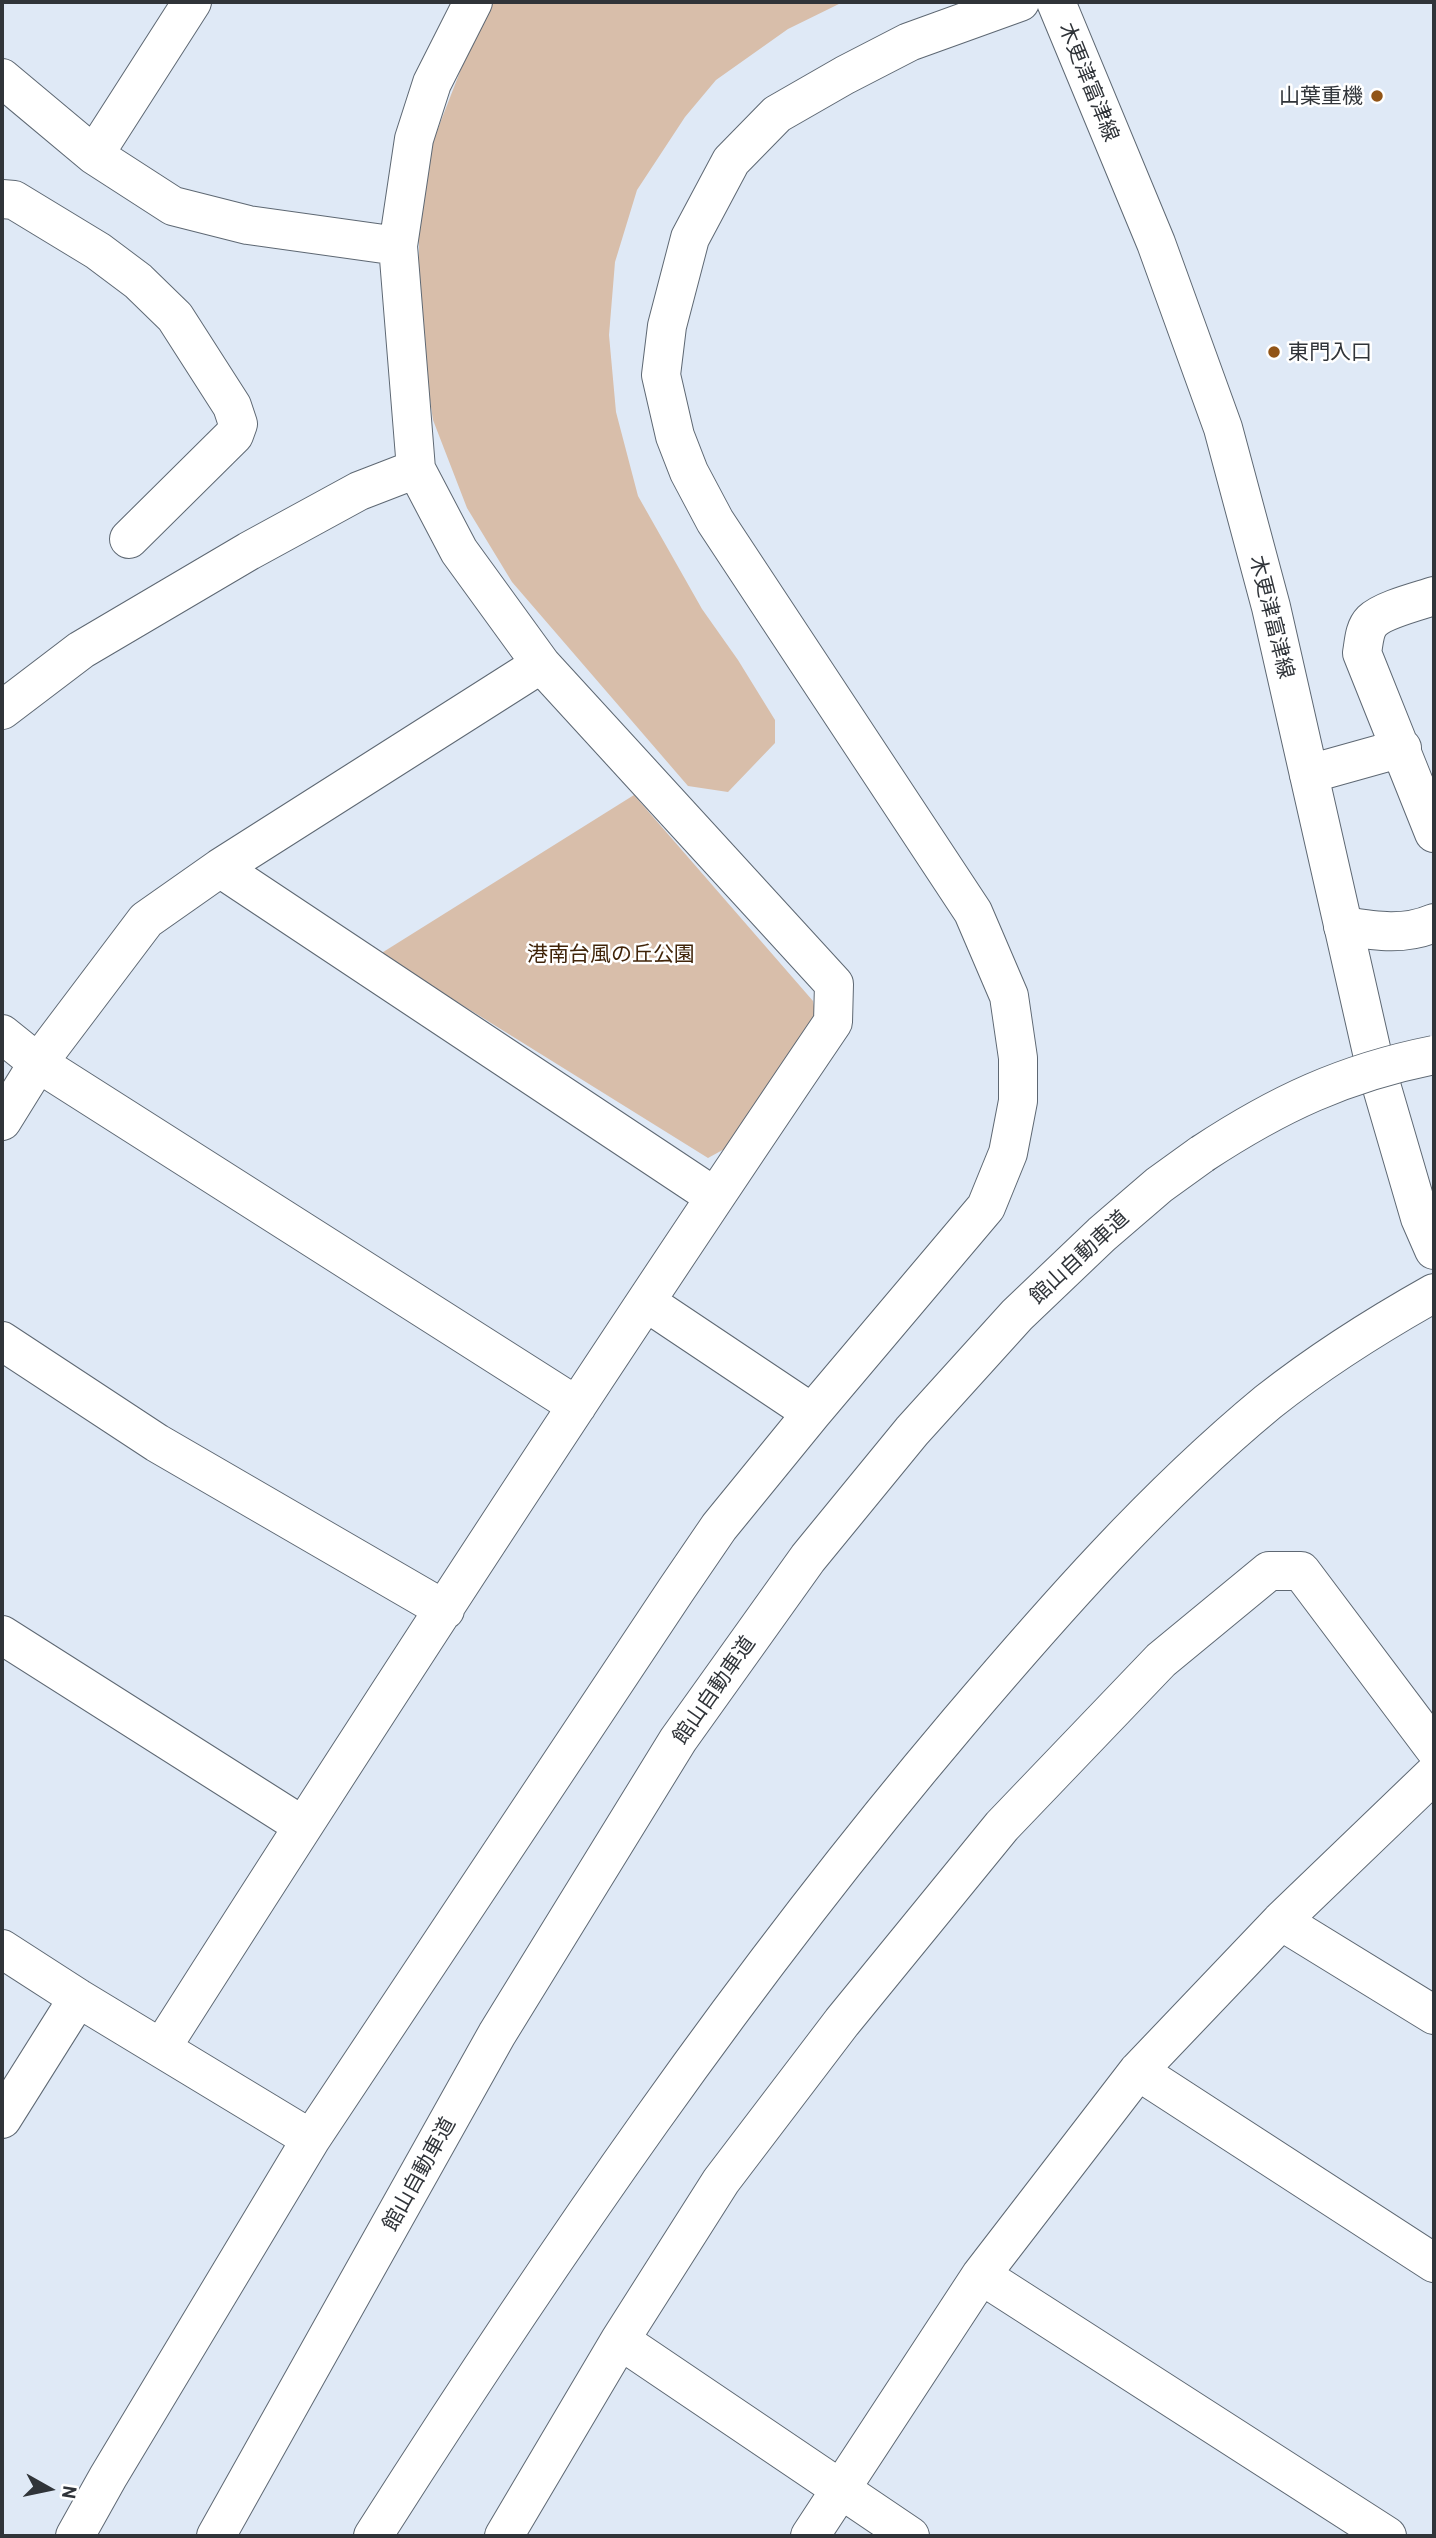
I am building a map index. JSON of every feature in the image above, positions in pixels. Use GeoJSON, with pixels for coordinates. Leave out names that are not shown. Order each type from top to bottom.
{"type":"FeatureCollection","features":[{"type":"Feature","properties":{"kind":"main road"},"geometry":{"type":"LineString","coordinates":[[94,155],[192,2]]}},
{"type":"Feature","properties":{"kind":"main road"},"geometry":{"type":"LineString","coordinates":[[162,2047],[577,1406],[833,1023],[834,984],[541,664],[459,551],[416,469],[398,246],[414,139],[432,83],[473,2]]}},
{"type":"Feature","properties":{"kind":"main road"},"geometry":{"type":"LineString","coordinates":[[75,2536],[311,2139],[719,1527],[985,1208],[1008,1153],[1018,1101],[1018,1058],[1009,996],[973,912],[715,521],[689,472],[675,436],[661,374],[667,326],[690,237],[731,161],[777,114],[845,75],[909,42],[1020,2]]}},
{"type":"Feature","properties":{"kind":"main road","name":"木更津富津線"},"geometry":{"type":"LineString","coordinates":[[1056,2],[1156,243],[1223,428],[1271,607],[1373,1057],[1420,1217],[1434,1250]]}},
{"type":"Feature","properties":{"kind":"main road"},"geometry":{"type":"LineString","coordinates":[[2,78],[94,155],[173,206],[248,225],[398,246]]}},
{"type":"Feature","properties":{"kind":"main road"},"geometry":{"type":"LineString","coordinates":[[2,199],[14,200],[98,251],[138,281],[175,317],[232,406],[238,424],[234,435],[129,539]]}},
{"type":"Feature","properties":{"kind":"main road"},"geometry":{"type":"LineString","coordinates":[[2,710],[81,650],[249,551],[359,491],[416,469]]}},
{"type":"Feature","properties":{"kind":"main road"},"geometry":{"type":"LineString","coordinates":[[1434,596],[1379,616],[1371,622],[1362,653],[1434,833]]}},
{"type":"Feature","properties":{"kind":"main road"},"geometry":{"type":"LineString","coordinates":[[2,1121],[38,1063],[146,920],[220,868],[541,664]]}},
{"type":"Feature","properties":{"kind":"main road"},"geometry":{"type":"LineString","coordinates":[[1309,774],[1402,748]]}},
{"type":"Feature","properties":{"kind":"main road"},"geometry":{"type":"LineString","coordinates":[[220,868],[715,1197]]}},
{"type":"Feature","properties":{"kind":"main road"},"geometry":{"type":"LineString","coordinates":[[1343,926],[1385,933],[1423,928],[1434,923]]}},
{"type":"Feature","properties":{"kind":"main road"},"geometry":{"type":"LineString","coordinates":[[2,1034],[38,1063],[577,1406]]}},
{"type":"Feature","properties":{"kind":"main road","name":"館山自動車道"},"geometry":{"type":"LineString","coordinates":[[216,2536],[497,2035],[678,1740],[808,1558],[912,1431],[1026,1306],[1102,1234],[1159,1185],[1202,1154],[1257,1119],[1324,1087],[1361,1073],[1434,1055]]}},
{"type":"Feature","properties":{"kind":"main road"},"geometry":{"type":"LineString","coordinates":[[373,2536],[610,2179],[749,1986],[877,1819],[1056,1608],[1181,1479],[1270,1401],[1340,1349],[1434,1293]]}},
{"type":"Feature","properties":{"kind":"main road"},"geometry":{"type":"LineString","coordinates":[[646,1302],[812,1413]]}},
{"type":"Feature","properties":{"kind":"main road"},"geometry":{"type":"LineString","coordinates":[[2,1341],[157,1443],[445,1610]]}},
{"type":"Feature","properties":{"kind":"main road"},"geometry":{"type":"LineString","coordinates":[[504,2536],[620,2340],[721,2181],[842,2022],[1002,1826],[1161,1660],[1269,1571],[1301,1571],[1434,1748]]}},
{"type":"Feature","properties":{"kind":"main road"},"geometry":{"type":"LineString","coordinates":[[2,1635],[303,1826]]}},
{"type":"Feature","properties":{"kind":"main road"},"geometry":{"type":"LineString","coordinates":[[810,2536],[981,2275],[1138,2071],[1281,1921],[1434,1774]]}},
{"type":"Feature","properties":{"kind":"main road"},"geometry":{"type":"LineString","coordinates":[[1281,1921],[1434,2015]]}},
{"type":"Feature","properties":{"kind":"main road"},"geometry":{"type":"LineString","coordinates":[[2,1949],[311,2139]]}},
{"type":"Feature","properties":{"kind":"main road"},"geometry":{"type":"LineString","coordinates":[[2,2119],[78,1998]]}},
{"type":"Feature","properties":{"kind":"main road"},"geometry":{"type":"LineString","coordinates":[[1138,2071],[1434,2263]]}},
{"type":"Feature","properties":{"kind":"main road"},"geometry":{"type":"LineString","coordinates":[[981,2275],[1387,2536]]}},
{"type":"Feature","properties":{"kind":"main road"},"geometry":{"type":"LineString","coordinates":[[620,2340],[910,2536]]}},
{"type":"Feature","properties":{"kind":"green space"},"geometry":{"type":"Polygon","coordinates":[[[493,2],[843,2],[788,29],[716,80],[685,117],[637,190],[615,262],[609,335],[616,412],[638,496],[702,609],[775,720],[775,743],[728,792],[688,786],[512,582],[467,508],[433,420],[419,328],[419,223],[430,149],[468,51],[493,2]]]}},
{"type":"Feature","properties":{"kind":"green space","name":"港南台風の丘公園"},"geometry":{"type":"Polygon","coordinates":[[[634,795],[813,1001],[816,1019],[739,1141],[708,1158],[380,954],[634,795]]]}},
{"type":"Feature","properties":{"kind":"place","name":"山葉重機"},"geometry":{"type":"Point","coordinates":[1377,96]}},
{"type":"Feature","properties":{"kind":"place","name":"東門入口"},"geometry":{"type":"Point","coordinates":[1274,352]}}]}
